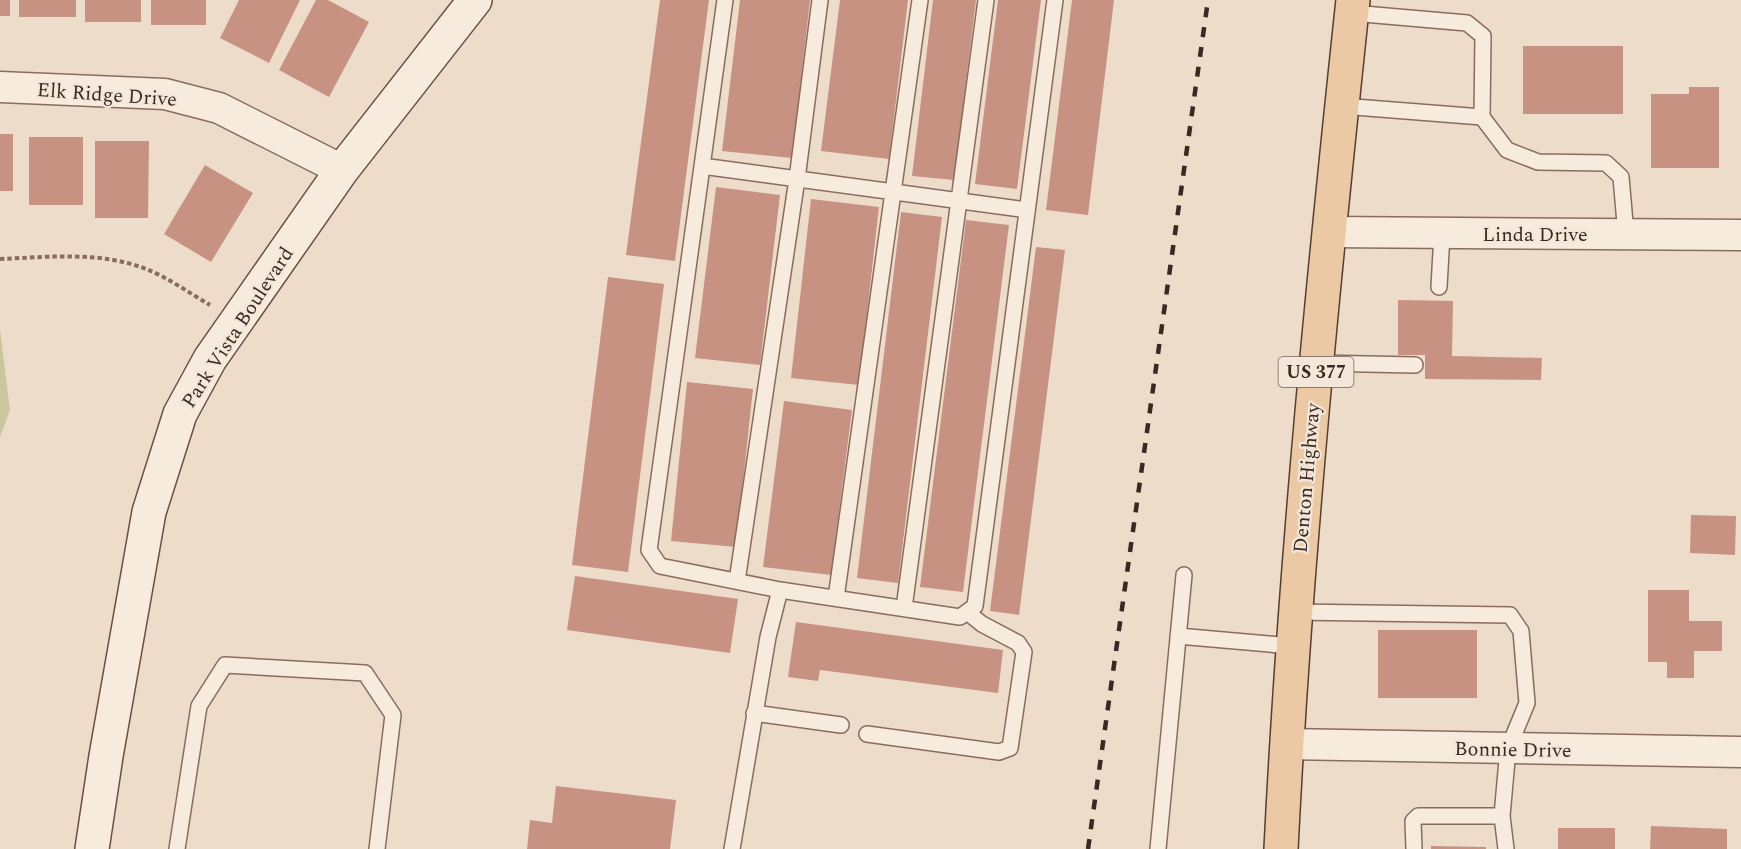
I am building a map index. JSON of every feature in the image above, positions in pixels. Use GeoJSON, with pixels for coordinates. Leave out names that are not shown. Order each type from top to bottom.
{"type":"FeatureCollection","features":[{"type":"Feature","properties":{"kind":"main road","name":"Denton Highway"},"geometry":{"type":"LineString","coordinates":[[1281,849],[1291,646],[1352,6]]}},
{"type":"Feature","properties":{"kind":"street","name":"Park Vista Boulevard"},"geometry":{"type":"LineString","coordinates":[[92,849],[106,756],[150,512],[180,414],[210,360],[342,170],[475,0]]}},
{"type":"Feature","properties":{"kind":"street","name":"Elk Ridge Drive"},"geometry":{"type":"LineString","coordinates":[[0,87],[165,94],[219,108],[342,170]]}},
{"type":"Feature","properties":{"kind":"street","name":"Linda Drive"},"geometry":{"type":"LineString","coordinates":[[1329,232],[1741,235]]}},
{"type":"Feature","properties":{"kind":"street","name":"Bonnie Drive"},"geometry":{"type":"LineString","coordinates":[[1286,744],[1741,752]]}},
{"type":"Feature","properties":{"kind":"lane"},"geometry":{"type":"LineString","coordinates":[[725,0],[649,550],[660,566],[780,590],[960,617],[975,606],[1055,0]]}},
{"type":"Feature","properties":{"kind":"lane"},"geometry":{"type":"LineString","coordinates":[[737,581],[797,179],[820,0]]}},
{"type":"Feature","properties":{"kind":"lane"},"geometry":{"type":"LineString","coordinates":[[836,598],[920,0]]}},
{"type":"Feature","properties":{"kind":"lane"},"geometry":{"type":"LineString","coordinates":[[904,608],[986,0]]}},
{"type":"Feature","properties":{"kind":"lane"},"geometry":{"type":"LineString","coordinates":[[1352,6],[1467,23],[1483,36],[1482,117],[1507,150],[1538,162],[1606,163],[1621,177],[1626,235]]}},
{"type":"Feature","properties":{"kind":"lane"},"geometry":{"type":"LineString","coordinates":[[1342,106],[1482,117]]}},
{"type":"Feature","properties":{"kind":"lane"},"geometry":{"type":"LineString","coordinates":[[702,166],[1027,210]]}},
{"type":"Feature","properties":{"kind":"lane"},"geometry":{"type":"LineString","coordinates":[[1439,287],[1442,234]]}},
{"type":"Feature","properties":{"kind":"lane"},"geometry":{"type":"LineString","coordinates":[[1317,363],[1415,365]]}},
{"type":"Feature","properties":{"kind":"lane"},"geometry":{"type":"LineString","coordinates":[[1158,849],[1184,575]]}},
{"type":"Feature","properties":{"kind":"lane"},"geometry":{"type":"LineString","coordinates":[[732,849],[754,713],[771,622],[780,590]]}},
{"type":"Feature","properties":{"kind":"lane"},"geometry":{"type":"LineString","coordinates":[[867,734],[999,752],[1010,748],[1024,652],[1018,643],[982,624],[966,612]]}},
{"type":"Feature","properties":{"kind":"lane"},"geometry":{"type":"LineString","coordinates":[[1294,612],[1510,615],[1521,631],[1527,702],[1508,749],[1503,816],[1506,849]]}},
{"type":"Feature","properties":{"kind":"lane"},"geometry":{"type":"LineString","coordinates":[[1178,636],[1291,646]]}},
{"type":"Feature","properties":{"kind":"lane"},"geometry":{"type":"LineString","coordinates":[[177,849],[199,706],[225,665],[365,674],[393,715],[377,849]]}},
{"type":"Feature","properties":{"kind":"lane"},"geometry":{"type":"LineString","coordinates":[[754,713],[841,725]]}},
{"type":"Feature","properties":{"kind":"lane"},"geometry":{"type":"LineString","coordinates":[[1413,849],[1413,821],[1418,816],[1503,816]]}},
{"type":"Feature","properties":{"kind":"path"},"geometry":{"type":"LineString","coordinates":[[0,259],[52,257],[109,260],[147,269],[237,321]]}},
{"type":"Feature","properties":{"kind":"shaded area"},"geometry":{"type":"Polygon","coordinates":[[[0,329],[10,410],[0,437],[0,329]]]}},
{"type":"Feature","properties":{"kind":"building"},"geometry":{"type":"Polygon","coordinates":[[[0,0],[10,0],[10,16],[0,16],[0,0]]]}},
{"type":"Feature","properties":{"kind":"building"},"geometry":{"type":"Polygon","coordinates":[[[19,0],[76,0],[76,17],[19,17],[19,0]]]}},
{"type":"Feature","properties":{"kind":"building"},"geometry":{"type":"Polygon","coordinates":[[[85,0],[141,0],[141,22],[85,22],[85,0]]]}},
{"type":"Feature","properties":{"kind":"building"},"geometry":{"type":"Polygon","coordinates":[[[151,0],[206,0],[206,25],[151,25],[151,0]]]}},
{"type":"Feature","properties":{"kind":"building"},"geometry":{"type":"Polygon","coordinates":[[[239,0],[300,0],[269,63],[220,38],[239,0]]]}},
{"type":"Feature","properties":{"kind":"building"},"geometry":{"type":"Polygon","coordinates":[[[316,0],[328,0],[369,22],[329,97],[279,70],[316,0]]]}},
{"type":"Feature","properties":{"kind":"building"},"geometry":{"type":"Polygon","coordinates":[[[660,0],[709,0],[675,261],[626,255],[660,0]]]}},
{"type":"Feature","properties":{"kind":"building"},"geometry":{"type":"Polygon","coordinates":[[[740,0],[810,0],[792,158],[722,151],[740,0]]]}},
{"type":"Feature","properties":{"kind":"building"},"geometry":{"type":"Polygon","coordinates":[[[840,0],[908,0],[889,159],[821,151],[840,0]]]}},
{"type":"Feature","properties":{"kind":"building"},"geometry":{"type":"Polygon","coordinates":[[[933,0],[976,0],[954,180],[912,176],[933,0]]]}},
{"type":"Feature","properties":{"kind":"building"},"geometry":{"type":"Polygon","coordinates":[[[998,0],[1041,0],[1017,189],[975,184],[998,0]]]}},
{"type":"Feature","properties":{"kind":"building"},"geometry":{"type":"Polygon","coordinates":[[[1072,0],[1114,0],[1088,215],[1046,210],[1072,0]]]}},
{"type":"Feature","properties":{"kind":"building"},"geometry":{"type":"Polygon","coordinates":[[[1523,46],[1623,46],[1623,114],[1523,114],[1523,46]]]}},
{"type":"Feature","properties":{"kind":"building"},"geometry":{"type":"Polygon","coordinates":[[[1689,87],[1719,87],[1719,168],[1651,168],[1651,94],[1689,94],[1689,87]]]}},
{"type":"Feature","properties":{"kind":"building"},"geometry":{"type":"Polygon","coordinates":[[[0,134],[13,134],[13,191],[0,191],[0,134]]]}},
{"type":"Feature","properties":{"kind":"building"},"geometry":{"type":"Polygon","coordinates":[[[29,137],[83,137],[83,205],[29,205],[29,137]]]}},
{"type":"Feature","properties":{"kind":"building"},"geometry":{"type":"Polygon","coordinates":[[[95,141],[149,141],[148,218],[95,218],[95,141]]]}},
{"type":"Feature","properties":{"kind":"building"},"geometry":{"type":"Polygon","coordinates":[[[205,165],[253,193],[211,262],[164,234],[205,165]]]}},
{"type":"Feature","properties":{"kind":"building"},"geometry":{"type":"Polygon","coordinates":[[[716,187],[780,195],[760,365],[695,358],[716,187]]]}},
{"type":"Feature","properties":{"kind":"building"},"geometry":{"type":"Polygon","coordinates":[[[811,199],[879,207],[859,385],[791,378],[811,199]]]}},
{"type":"Feature","properties":{"kind":"building"},"geometry":{"type":"Polygon","coordinates":[[[901,212],[942,217],[898,583],[857,578],[901,212]]]}},
{"type":"Feature","properties":{"kind":"building"},"geometry":{"type":"Polygon","coordinates":[[[966,220],[1009,225],[963,592],[920,587],[966,220]]]}},
{"type":"Feature","properties":{"kind":"building"},"geometry":{"type":"Polygon","coordinates":[[[1036,247],[1065,250],[1019,615],[990,611],[1036,247]]]}},
{"type":"Feature","properties":{"kind":"building"},"geometry":{"type":"Polygon","coordinates":[[[608,277],[664,284],[628,572],[572,565],[608,277]]]}},
{"type":"Feature","properties":{"kind":"building"},"geometry":{"type":"Polygon","coordinates":[[[1398,300],[1453,301],[1452,356],[1542,358],[1541,380],[1425,379],[1425,355],[1398,355],[1398,300]]]}},
{"type":"Feature","properties":{"kind":"building"},"geometry":{"type":"Polygon","coordinates":[[[687,382],[753,389],[736,547],[671,541],[687,382]]]}},
{"type":"Feature","properties":{"kind":"building"},"geometry":{"type":"Polygon","coordinates":[[[784,401],[852,410],[831,575],[763,567],[784,401]]]}},
{"type":"Feature","properties":{"kind":"building"},"geometry":{"type":"Polygon","coordinates":[[[1691,515],[1736,516],[1735,555],[1690,553],[1691,515]]]}},
{"type":"Feature","properties":{"kind":"building"},"geometry":{"type":"Polygon","coordinates":[[[575,576],[738,599],[730,653],[567,630],[575,576]]]}},
{"type":"Feature","properties":{"kind":"building"},"geometry":{"type":"Polygon","coordinates":[[[1648,590],[1689,590],[1689,621],[1722,621],[1722,651],[1694,651],[1694,678],[1667,678],[1667,662],[1648,662],[1648,590]]]}},
{"type":"Feature","properties":{"kind":"building"},"geometry":{"type":"Polygon","coordinates":[[[796,622],[1003,650],[998,693],[820,670],[818,681],[788,677],[796,622]]]}},
{"type":"Feature","properties":{"kind":"building"},"geometry":{"type":"Polygon","coordinates":[[[1378,630],[1477,630],[1477,698],[1378,698],[1378,630]]]}},
{"type":"Feature","properties":{"kind":"building"},"geometry":{"type":"Polygon","coordinates":[[[556,786],[676,800],[670,849],[527,849],[530,820],[552,823],[556,786]]]}},
{"type":"Feature","properties":{"kind":"building"},"geometry":{"type":"Polygon","coordinates":[[[1651,826],[1727,829],[1727,849],[1650,849],[1651,826]]]}},
{"type":"Feature","properties":{"kind":"building"},"geometry":{"type":"Polygon","coordinates":[[[1558,828],[1615,828],[1615,849],[1558,849],[1558,828]]]}},
{"type":"Feature","properties":{"kind":"building"},"geometry":{"type":"Polygon","coordinates":[[[1431,846],[1486,847],[1486,849],[1431,849],[1431,846]]]}},
{"type":"Feature","properties":{"kind":"railway"},"geometry":{"type":"LineString","coordinates":[[1088,849],[1208,0]]}}]}
